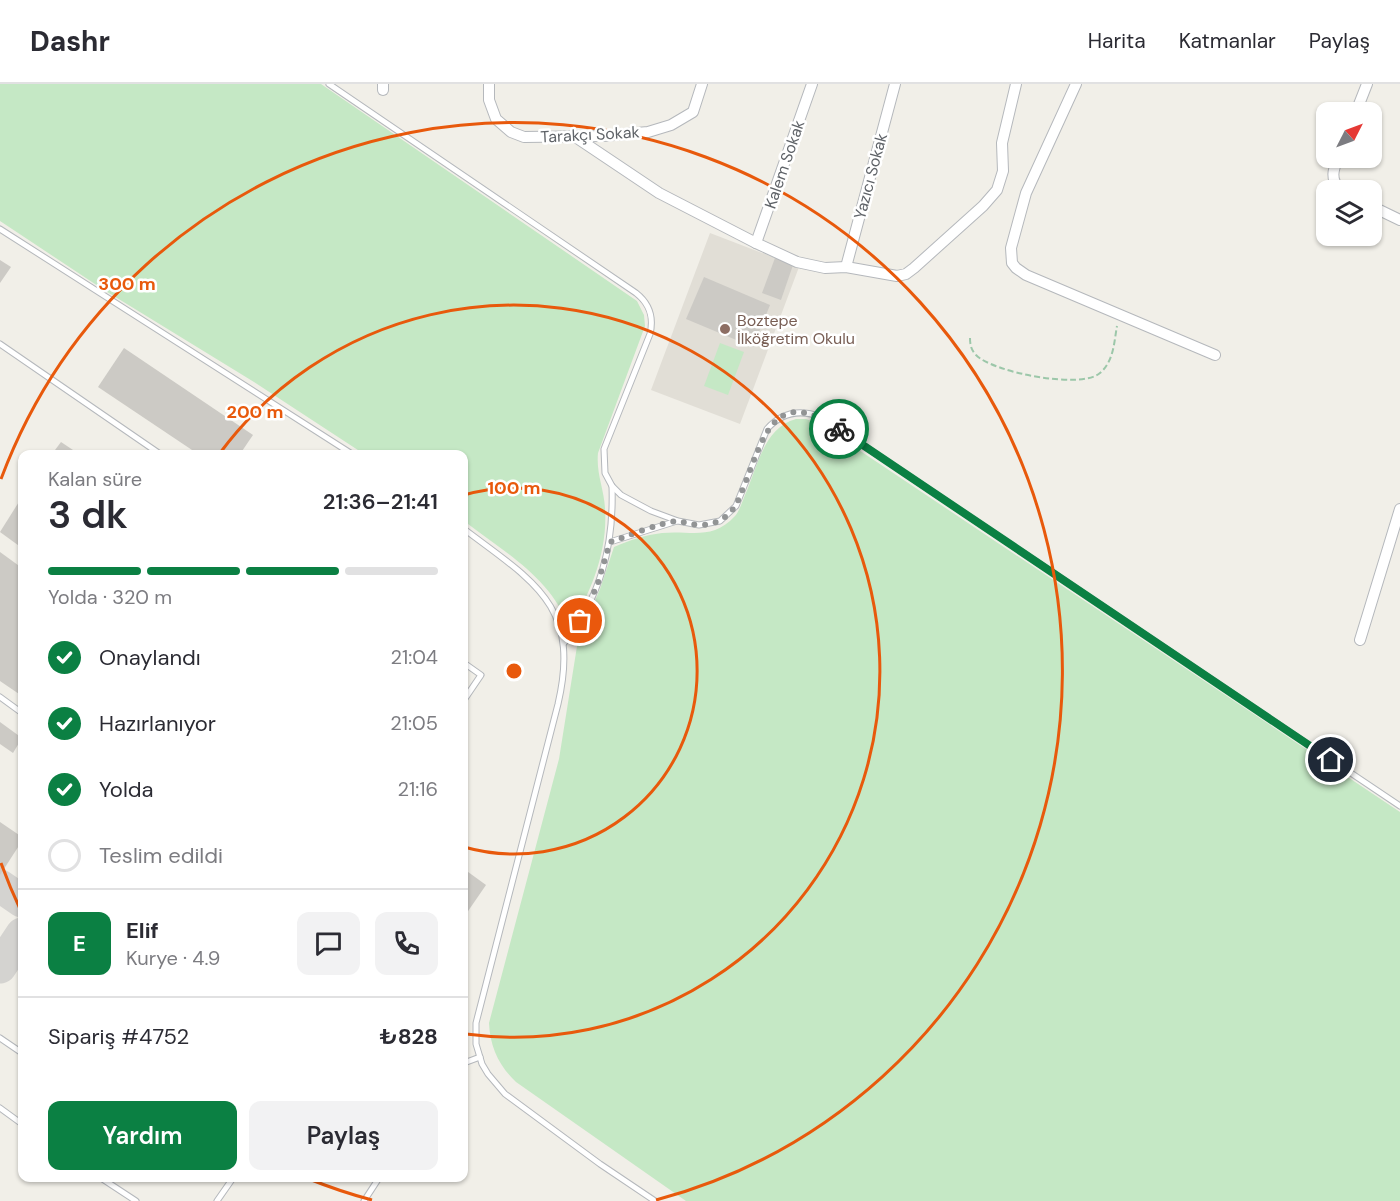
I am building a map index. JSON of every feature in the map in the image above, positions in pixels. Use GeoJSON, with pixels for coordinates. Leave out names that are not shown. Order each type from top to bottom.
{"type":"FeatureCollection","features":[{"type":"Feature","properties":{"kind":"street","name":"Tarakçı Sokak"},"geometry":{"type":"LineString","coordinates":[[489,84],[492,113],[500,124],[510,132],[531,137],[619,135],[648,132],[671,125],[693,112],[702,84]]}},
{"type":"Feature","properties":{"kind":"street","name":"Kalem Sokak"},"geometry":{"type":"LineString","coordinates":[[756,243],[812,84]]}},
{"type":"Feature","properties":{"kind":"street","name":"Yazıcı Sokak"},"geometry":{"type":"LineString","coordinates":[[846,267],[895,84]]}},
{"type":"Feature","properties":{"kind":"street"},"geometry":{"type":"LineString","coordinates":[[574,136],[659,193],[797,262],[825,268],[846,267],[897,276],[906,274],[997,190],[1003,171],[1002,143],[1016,84]]}},
{"type":"Feature","properties":{"kind":"street"},"geometry":{"type":"LineString","coordinates":[[1076,84],[1026,192],[1011,248],[1011,258],[1016,268],[1215,355]]}},
{"type":"Feature","properties":{"kind":"street"},"geometry":{"type":"LineString","coordinates":[[1360,102],[1367,84]]}},
{"type":"Feature","properties":{"kind":"street"},"geometry":{"type":"LineString","coordinates":[[1382,211],[1400,220]]}},
{"type":"Feature","properties":{"kind":"street"},"geometry":{"type":"LineString","coordinates":[[1360,640],[1400,509]]}},
{"type":"Feature","properties":{"kind":"lane"},"geometry":{"type":"LineString","coordinates":[[329,84],[636,293],[648,305],[652,319],[650,334],[604,449],[605,472],[612,486],[621,495],[638,505],[678,521],[706,525],[720,521],[736,506],[767,429],[786,415],[798,412],[812,414],[829,422],[1400,806]]}},
{"type":"Feature","properties":{"kind":"lane"},"geometry":{"type":"LineString","coordinates":[[0,230],[346,450]]}},
{"type":"Feature","properties":{"kind":"lane"},"geometry":{"type":"LineString","coordinates":[[0,344],[154,450]]}},
{"type":"Feature","properties":{"kind":"lane"},"geometry":{"type":"LineString","coordinates":[[564,644],[590,603],[605,563],[610,542],[612,486]]}},
{"type":"Feature","properties":{"kind":"lane"},"geometry":{"type":"LineString","coordinates":[[610,542],[678,521]]}},
{"type":"Feature","properties":{"kind":"lane"},"geometry":{"type":"LineString","coordinates":[[468,531],[526,576],[536,587],[556,618],[564,644],[565,663],[561,691],[476,1023],[476,1044],[488,1074],[518,1105],[655,1201]]}},
{"type":"Feature","properties":{"kind":"lane"},"geometry":{"type":"LineString","coordinates":[[468,666],[480,675],[468,694]]}},
{"type":"Feature","properties":{"kind":"lane"},"geometry":{"type":"LineString","coordinates":[[0,697],[18,710]]}},
{"type":"Feature","properties":{"kind":"lane"},"geometry":{"type":"LineString","coordinates":[[0,1038],[18,1050]]}},
{"type":"Feature","properties":{"kind":"lane"},"geometry":{"type":"LineString","coordinates":[[468,1062],[480,1057]]}},
{"type":"Feature","properties":{"kind":"lane"},"geometry":{"type":"LineString","coordinates":[[0,1108],[18,1121]]}},
{"type":"Feature","properties":{"kind":"lane"},"geometry":{"type":"LineString","coordinates":[[108,1182],[136,1201]]}},
{"type":"Feature","properties":{"kind":"lane"},"geometry":{"type":"LineString","coordinates":[[217,1201],[230,1182]]}},
{"type":"Feature","properties":{"kind":"lane"},"geometry":{"type":"LineString","coordinates":[[364,1201],[376,1182]]}},
{"type":"Feature","properties":{"kind":"path"},"geometry":{"type":"LineString","coordinates":[[969,338],[976,356],[1007,369],[1073,381],[1091,378],[1101,372],[1111,360],[1120,313]]}},
{"type":"Feature","properties":{"kind":"shaded area","name":"Boztepe İlköğretim Okulu"},"geometry":{"type":"Polygon","coordinates":[[[710,233],[799,267],[740,424],[651,390],[710,233]]]}},
{"type":"Feature","properties":{"kind":"green space"},"geometry":{"type":"Polygon","coordinates":[[[0,84],[321,84],[637,301],[644,315],[645,326],[598,453],[605,508],[601,556],[591,586],[569,628],[561,610],[539,580],[468,524],[468,450],[358,450],[254,382],[104,290],[0,221],[0,84]]]}},
{"type":"Feature","properties":{"kind":"green space"},"geometry":{"type":"Polygon","coordinates":[[[720,343],[744,352],[728,395],[704,386],[720,343]]]}},
{"type":"Feature","properties":{"kind":"green space"},"geometry":{"type":"Polygon","coordinates":[[[796,419],[806,419],[820,424],[1400,812],[1400,1201],[686,1201],[516,1082],[505,1069],[496,1056],[489,1023],[559,759],[578,640],[600,589],[614,547],[650,535],[673,532],[709,532],[726,524],[740,509],[769,439],[785,423],[796,419]]]}},
{"type":"Feature","properties":{"kind":"building"},"geometry":{"type":"Polygon","coordinates":[[[775,258],[793,265],[781,300],[762,293],[775,258]]]}},
{"type":"Feature","properties":{"kind":"building"},"geometry":{"type":"Polygon","coordinates":[[[0,260],[11,267],[0,283],[0,260]]]}},
{"type":"Feature","properties":{"kind":"building"},"geometry":{"type":"Polygon","coordinates":[[[704,277],[770,305],[753,347],[686,319],[704,277]]]}},
{"type":"Feature","properties":{"kind":"building"},"geometry":{"type":"Polygon","coordinates":[[[124,348],[253,435],[243,450],[192,450],[98,387],[124,348]]]}},
{"type":"Feature","properties":{"kind":"building"},"geometry":{"type":"Polygon","coordinates":[[[61,442],[73,450],[55,450],[61,442]]]}},
{"type":"Feature","properties":{"kind":"building"},"geometry":{"type":"Polygon","coordinates":[[[18,503],[18,545],[0,532],[18,503]]]}},
{"type":"Feature","properties":{"kind":"building"},"geometry":{"type":"Polygon","coordinates":[[[0,552],[18,565],[18,693],[0,681],[0,552]]]}},
{"type":"Feature","properties":{"kind":"building"},"geometry":{"type":"Polygon","coordinates":[[[0,722],[18,735],[18,745],[13,753],[0,744],[0,722]]]}},
{"type":"Feature","properties":{"kind":"building"},"geometry":{"type":"Polygon","coordinates":[[[0,822],[18,834],[18,847],[0,875],[0,822]]]}},
{"type":"Feature","properties":{"kind":"building"},"geometry":{"type":"Polygon","coordinates":[[[468,872],[486,885],[468,911],[468,872]]]}},
{"type":"Feature","properties":{"kind":"taxiway"},"geometry":{"type":"LineString","coordinates":[[0,886],[18,898]]}},
{"type":"Feature","properties":{"kind":"taxiway"},"geometry":{"type":"LineString","coordinates":[[0,967],[18,940]]}},
{"type":"Feature","properties":{"kind":"way so far"},"geometry":{"type":"LineString","coordinates":[[580,621],[597,586],[610,542],[678,521],[706,525],[720,521],[727,516],[736,506],[767,429],[781,417],[805,412],[821,417],[839,429]]}},
{"type":"Feature","properties":{"kind":"place","name":"Boztepe İlköğretim Okulu"},"geometry":{"type":"Point","coordinates":[725,329]}},
{"type":"Feature","properties":{"kind":"route"},"geometry":{"type":"LineString","coordinates":[[839,429],[1331,760]]}}]}
